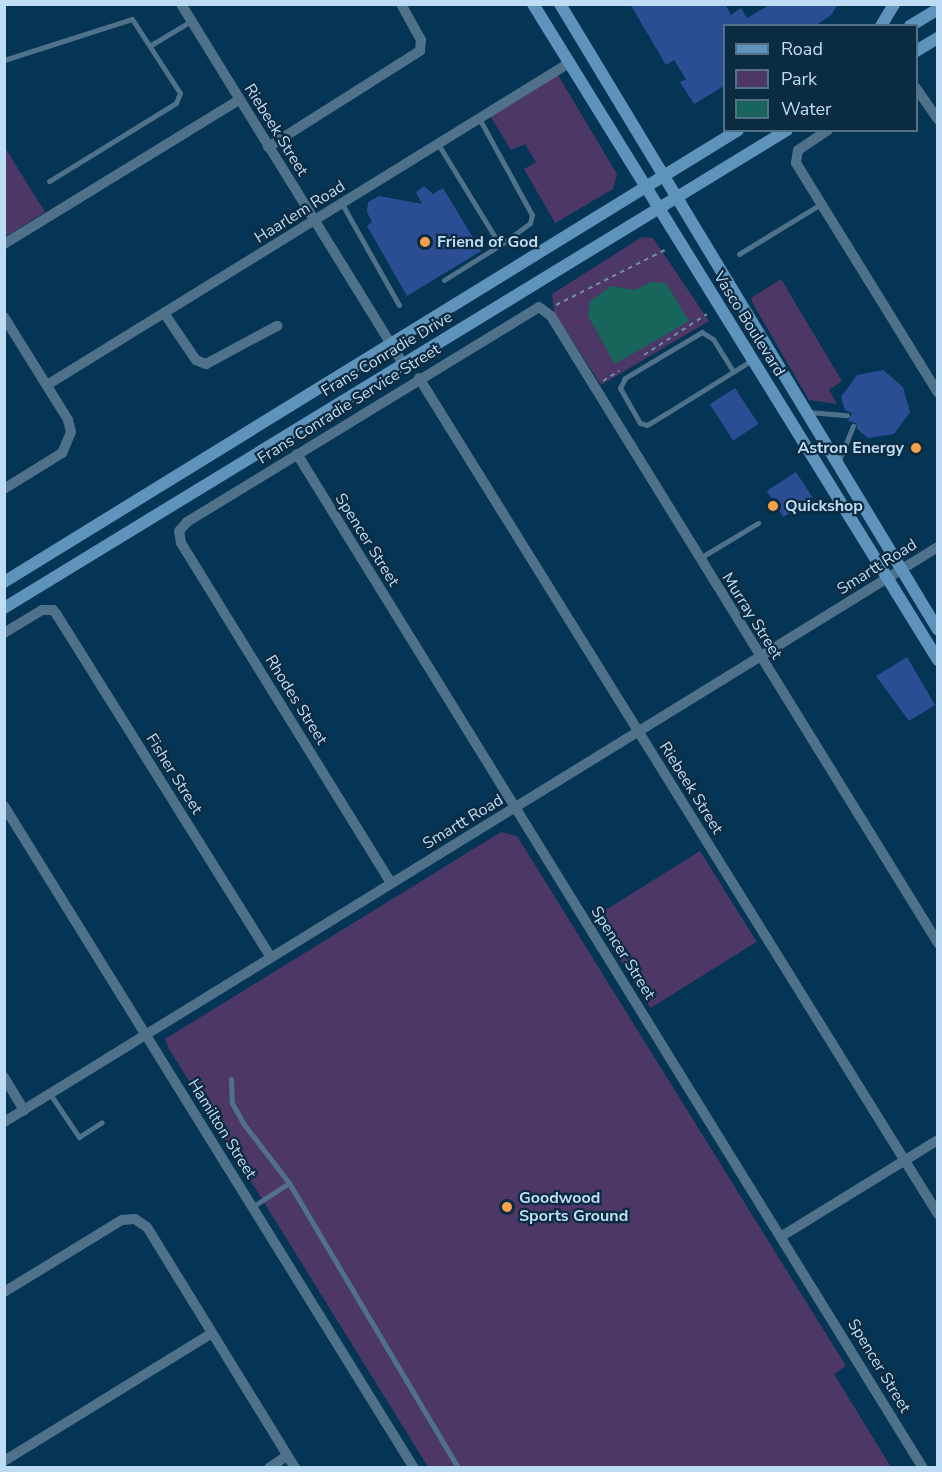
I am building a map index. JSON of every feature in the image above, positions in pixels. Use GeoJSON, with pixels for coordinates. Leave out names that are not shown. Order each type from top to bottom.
{"type":"FeatureCollection","features":[{"type":"Feature","properties":{"kind":"main road","name":"Vasco Boulevard"},"geometry":{"type":"LineString","coordinates":[[533,4],[938,660]]}},
{"type":"Feature","properties":{"kind":"main road","name":"Vasco Boulevard"},"geometry":{"type":"LineString","coordinates":[[560,4],[938,630]]}},
{"type":"Feature","properties":{"kind":"main road"},"geometry":{"type":"LineString","coordinates":[[882,24],[894,4]]}},
{"type":"Feature","properties":{"kind":"main road"},"geometry":{"type":"LineString","coordinates":[[913,24],[938,9]]}},
{"type":"Feature","properties":{"kind":"main road"},"geometry":{"type":"LineString","coordinates":[[918,50],[938,38]]}},
{"type":"Feature","properties":{"kind":"main road","name":"Frans Conradie Drive"},"geometry":{"type":"LineString","coordinates":[[4,582],[735,132]]}},
{"type":"Feature","properties":{"kind":"main road","name":"Frans Conradie Drive"},"geometry":{"type":"LineString","coordinates":[[4,608],[784,132]]}},
{"type":"Feature","properties":{"kind":"street","name":"Riebeek Street"},"geometry":{"type":"LineString","coordinates":[[181,4],[403,363]]}},
{"type":"Feature","properties":{"kind":"street"},"geometry":{"type":"LineString","coordinates":[[268,147],[420,51],[422,40],[401,4]]}},
{"type":"Feature","properties":{"kind":"street","name":"Haarlem Road"},"geometry":{"type":"LineString","coordinates":[[47,385],[569,63]]}},
{"type":"Feature","properties":{"kind":"street"},"geometry":{"type":"LineString","coordinates":[[918,91],[938,120]]}},
{"type":"Feature","properties":{"kind":"street"},"geometry":{"type":"LineString","coordinates":[[4,244],[240,100]]}},
{"type":"Feature","properties":{"kind":"street"},"geometry":{"type":"LineString","coordinates":[[825,132],[801,147],[795,156],[821,204],[938,393]]}},
{"type":"Feature","properties":{"kind":"street","name":"Frans Conradie Service Street"},"geometry":{"type":"LineString","coordinates":[[179,531],[188,522],[419,378],[542,309]]}},
{"type":"Feature","properties":{"kind":"street","name":"Murray Street"},"geometry":{"type":"LineString","coordinates":[[542,309],[595,387],[698,559],[938,943]]}},
{"type":"Feature","properties":{"kind":"street"},"geometry":{"type":"LineString","coordinates":[[164,313],[196,360],[206,364],[277,327]]}},
{"type":"Feature","properties":{"kind":"street"},"geometry":{"type":"LineString","coordinates":[[4,317],[68,420],[69,444],[62,453],[4,489]]}},
{"type":"Feature","properties":{"kind":"street","name":"Riebeek Street"},"geometry":{"type":"LineString","coordinates":[[419,378],[938,1214]]}},
{"type":"Feature","properties":{"kind":"street","name":"Spencer Street"},"geometry":{"type":"LineString","coordinates":[[297,454],[923,1467]]}},
{"type":"Feature","properties":{"kind":"street","name":"Rhodes Street"},"geometry":{"type":"LineString","coordinates":[[179,531],[182,543],[391,883]]}},
{"type":"Feature","properties":{"kind":"street","name":"Smartt Road"},"geometry":{"type":"LineString","coordinates":[[4,1122],[938,547]]}},
{"type":"Feature","properties":{"kind":"street","name":"Fisher Street"},"geometry":{"type":"LineString","coordinates":[[4,633],[48,609],[57,615],[271,958]]}},
{"type":"Feature","properties":{"kind":"street","name":"Hamilton Street"},"geometry":{"type":"LineString","coordinates":[[4,806],[414,1467]]}},
{"type":"Feature","properties":{"kind":"street"},"geometry":{"type":"LineString","coordinates":[[4,1077],[24,1110]]}},
{"type":"Feature","properties":{"kind":"street"},"geometry":{"type":"LineString","coordinates":[[782,1236],[938,1140]]}},
{"type":"Feature","properties":{"kind":"street"},"geometry":{"type":"LineString","coordinates":[[4,1292],[128,1218],[147,1227],[295,1467]]}},
{"type":"Feature","properties":{"kind":"street"},"geometry":{"type":"LineString","coordinates":[[4,1461],[212,1333]]}},
{"type":"Feature","properties":{"kind":"street"},"geometry":{"type":"LineString","coordinates":[[269,1467],[287,1456]]}},
{"type":"Feature","properties":{"kind":"lane"},"geometry":{"type":"LineString","coordinates":[[4,60],[129,19],[136,21],[180,93],[180,99],[49,181]]}},
{"type":"Feature","properties":{"kind":"lane"},"geometry":{"type":"LineString","coordinates":[[151,45],[191,21]]}},
{"type":"Feature","properties":{"kind":"lane"},"geometry":{"type":"LineString","coordinates":[[444,280],[530,223],[532,215],[479,118]]}},
{"type":"Feature","properties":{"kind":"lane"},"geometry":{"type":"LineString","coordinates":[[438,143],[500,245]]}},
{"type":"Feature","properties":{"kind":"lane"},"geometry":{"type":"LineString","coordinates":[[342,204],[399,305]]}},
{"type":"Feature","properties":{"kind":"lane"},"geometry":{"type":"LineString","coordinates":[[740,255],[821,204]]}},
{"type":"Feature","properties":{"kind":"lane"},"geometry":{"type":"LineString","coordinates":[[733,371],[713,339],[702,332],[625,378],[621,387],[640,423],[647,425],[752,360]]}},
{"type":"Feature","properties":{"kind":"lane"},"geometry":{"type":"LineString","coordinates":[[804,411],[847,415]]}},
{"type":"Feature","properties":{"kind":"lane"},"geometry":{"type":"LineString","coordinates":[[837,466],[853,426]]}},
{"type":"Feature","properties":{"kind":"lane"},"geometry":{"type":"LineString","coordinates":[[698,559],[758,524]]}},
{"type":"Feature","properties":{"kind":"lane"},"geometry":{"type":"LineString","coordinates":[[231,1079],[232,1103],[243,1123],[289,1183],[458,1467]]}},
{"type":"Feature","properties":{"kind":"lane"},"geometry":{"type":"LineString","coordinates":[[50,1094],[79,1137],[102,1122]]}},
{"type":"Feature","properties":{"kind":"lane"},"geometry":{"type":"LineString","coordinates":[[252,1207],[289,1183]]}},
{"type":"Feature","properties":{"kind":"path"},"geometry":{"type":"LineString","coordinates":[[542,309],[665,250]]}},
{"type":"Feature","properties":{"kind":"path"},"geometry":{"type":"LineString","coordinates":[[641,356],[707,314]]}},
{"type":"Feature","properties":{"kind":"path"},"geometry":{"type":"LineString","coordinates":[[595,387],[623,369]]}},
{"type":"Feature","properties":{"kind":"green space"},"geometry":{"type":"Polygon","coordinates":[[[558,75],[617,174],[613,189],[555,223],[524,169],[536,162],[525,144],[511,150],[489,114],[558,75]]]}},
{"type":"Feature","properties":{"kind":"green space"},"geometry":{"type":"Polygon","coordinates":[[[4,146],[45,212],[5,237],[4,237],[4,146]]]}},
{"type":"Feature","properties":{"kind":"green space"},"geometry":{"type":"Polygon","coordinates":[[[642,237],[653,238],[709,321],[601,385],[554,312],[552,294],[642,237]]]}},
{"type":"Feature","properties":{"kind":"green space"},"geometry":{"type":"Polygon","coordinates":[[[781,279],[842,381],[829,390],[837,404],[809,400],[753,304],[751,298],[781,279]]]}},
{"type":"Feature","properties":{"kind":"green space","name":"Goodwood Sports Ground"},"geometry":{"type":"Polygon","coordinates":[[[501,832],[517,836],[846,1366],[834,1374],[891,1467],[428,1467],[169,1049],[165,1039],[501,832]]]}},
{"type":"Feature","properties":{"kind":"green space"},"geometry":{"type":"Polygon","coordinates":[[[700,851],[757,942],[651,1008],[594,917],[700,851]]]}},
{"type":"Feature","properties":{"kind":"water"},"geometry":{"type":"Polygon","coordinates":[[[650,282],[666,283],[689,321],[615,364],[588,316],[590,301],[611,286],[635,290],[650,282]]]}},
{"type":"Feature","properties":{"kind":"building"},"geometry":{"type":"Polygon","coordinates":[[[630,4],[725,4],[731,15],[741,8],[747,18],[771,4],[838,4],[831,15],[818,24],[723,24],[723,87],[694,104],[680,82],[686,79],[674,60],[666,65],[630,4]]]}},
{"type":"Feature","properties":{"kind":"building","name":"Friend of God"},"geometry":{"type":"Polygon","coordinates":[[[424,186],[433,194],[443,188],[481,251],[407,296],[367,226],[372,222],[367,212],[368,202],[379,196],[422,204],[416,192],[424,186]]]}},
{"type":"Feature","properties":{"kind":"building"},"geometry":{"type":"Polygon","coordinates":[[[883,370],[903,387],[910,412],[894,434],[868,438],[857,429],[856,423],[848,421],[852,413],[845,410],[841,397],[857,375],[883,370]]]}},
{"type":"Feature","properties":{"kind":"building"},"geometry":{"type":"Polygon","coordinates":[[[735,388],[758,424],[733,440],[710,404],[735,388]]]}},
{"type":"Feature","properties":{"kind":"building"},"geometry":{"type":"Polygon","coordinates":[[[796,472],[813,498],[784,517],[767,491],[796,472]]]}},
{"type":"Feature","properties":{"kind":"building"},"geometry":{"type":"Polygon","coordinates":[[[907,657],[935,705],[909,721],[876,676],[907,657]]]}},
{"type":"Feature","properties":{"kind":"place","name":"Friend of God"},"geometry":{"type":"Point","coordinates":[425,242]}},
{"type":"Feature","properties":{"kind":"place","name":"Astron Energy"},"geometry":{"type":"Point","coordinates":[916,448]}},
{"type":"Feature","properties":{"kind":"place","name":"Quickshop"},"geometry":{"type":"Point","coordinates":[773,506]}},
{"type":"Feature","properties":{"kind":"place","name":"Goodwood Sports Ground"},"geometry":{"type":"Point","coordinates":[507,1207]}}]}
